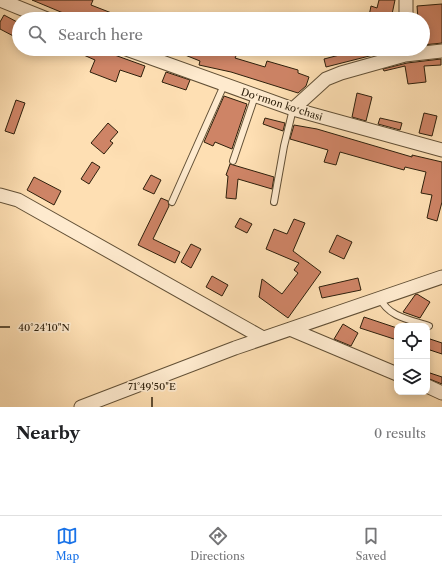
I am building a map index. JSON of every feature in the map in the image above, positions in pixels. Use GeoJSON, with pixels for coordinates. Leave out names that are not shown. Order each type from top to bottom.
{"type":"FeatureCollection","features":[{"type":"Feature","properties":{"kind":"street"},"geometry":{"type":"LineString","coordinates":[[0,0],[30,12]]}},
{"type":"Feature","properties":{"kind":"street"},"geometry":{"type":"LineString","coordinates":[[406,0],[406,12]]}},
{"type":"Feature","properties":{"kind":"street"},"geometry":{"type":"LineString","coordinates":[[430,51],[442,51]]}},
{"type":"Feature","properties":{"kind":"street","name":"Doʻrmon koʻchasi"},"geometry":{"type":"LineString","coordinates":[[145,56],[293,109],[442,150]]}},
{"type":"Feature","properties":{"kind":"street"},"geometry":{"type":"LineString","coordinates":[[293,109],[326,79],[394,56]]}},
{"type":"Feature","properties":{"kind":"street"},"geometry":{"type":"LineString","coordinates":[[0,195],[18,200],[263,338]]}},
{"type":"Feature","properties":{"kind":"street"},"geometry":{"type":"LineString","coordinates":[[81,407],[263,338],[442,277]]}},
{"type":"Feature","properties":{"kind":"street"},"geometry":{"type":"LineString","coordinates":[[290,329],[394,373]]}},
{"type":"Feature","properties":{"kind":"street"},"geometry":{"type":"LineString","coordinates":[[430,387],[442,392]]}},
{"type":"Feature","properties":{"kind":"lane"},"geometry":{"type":"LineString","coordinates":[[172,202],[224,85]]}},
{"type":"Feature","properties":{"kind":"lane"},"geometry":{"type":"LineString","coordinates":[[233,161],[255,96]]}},
{"type":"Feature","properties":{"kind":"lane"},"geometry":{"type":"LineString","coordinates":[[274,202],[284,146],[293,109]]}},
{"type":"Feature","properties":{"kind":"lane"},"geometry":{"type":"LineString","coordinates":[[380,298],[383,307],[390,312],[421,323]]}},
{"type":"Feature","properties":{"kind":"building"},"geometry":{"type":"Polygon","coordinates":[[[32,0],[93,0],[91,5],[109,12],[61,12],[32,0]]]}},
{"type":"Feature","properties":{"kind":"building"},"geometry":{"type":"Polygon","coordinates":[[[379,0],[395,0],[392,12],[370,12],[371,6],[377,8],[379,0]]]}},
{"type":"Feature","properties":{"kind":"building"},"geometry":{"type":"Polygon","coordinates":[[[442,4],[442,43],[430,44],[430,12],[417,12],[417,6],[442,4]]]}},
{"type":"Feature","properties":{"kind":"building"},"geometry":{"type":"Polygon","coordinates":[[[4,15],[12,19],[12,35],[0,29],[0,22],[4,15]]]}},
{"type":"Feature","properties":{"kind":"building"},"geometry":{"type":"Polygon","coordinates":[[[86,56],[117,56],[145,66],[141,77],[120,70],[116,82],[90,72],[95,60],[86,56]]]}},
{"type":"Feature","properties":{"kind":"building"},"geometry":{"type":"Polygon","coordinates":[[[188,56],[236,56],[235,58],[265,67],[267,61],[298,70],[298,73],[309,77],[306,86],[298,93],[231,72],[199,65],[200,61],[188,56]]]}},
{"type":"Feature","properties":{"kind":"building"},"geometry":{"type":"Polygon","coordinates":[[[336,56],[369,56],[326,67],[324,59],[336,56]]]}},
{"type":"Feature","properties":{"kind":"building"},"geometry":{"type":"Polygon","coordinates":[[[441,59],[441,65],[424,66],[426,82],[408,84],[405,66],[384,71],[383,69],[407,63],[441,59]]]}},
{"type":"Feature","properties":{"kind":"building"},"geometry":{"type":"Polygon","coordinates":[[[166,72],[190,80],[186,90],[162,82],[166,72]]]}},
{"type":"Feature","properties":{"kind":"building"},"geometry":{"type":"Polygon","coordinates":[[[357,93],[372,97],[366,121],[352,117],[357,93]]]}},
{"type":"Feature","properties":{"kind":"building"},"geometry":{"type":"Polygon","coordinates":[[[224,96],[247,104],[232,149],[215,142],[213,146],[204,142],[224,96]]]}},
{"type":"Feature","properties":{"kind":"building"},"geometry":{"type":"Polygon","coordinates":[[[16,100],[25,103],[14,134],[5,131],[16,100]]]}},
{"type":"Feature","properties":{"kind":"building"},"geometry":{"type":"Polygon","coordinates":[[[424,113],[437,116],[432,136],[419,133],[424,113]]]}},
{"type":"Feature","properties":{"kind":"building"},"geometry":{"type":"Polygon","coordinates":[[[265,118],[285,123],[283,131],[263,124],[265,118]]]}},
{"type":"Feature","properties":{"kind":"building"},"geometry":{"type":"Polygon","coordinates":[[[380,118],[402,123],[400,130],[378,124],[380,118]]]}},
{"type":"Feature","properties":{"kind":"building"},"geometry":{"type":"Polygon","coordinates":[[[108,123],[118,132],[110,141],[113,143],[104,154],[91,143],[108,123]]]}},
{"type":"Feature","properties":{"kind":"building"},"geometry":{"type":"Polygon","coordinates":[[[294,125],[317,129],[412,157],[412,155],[442,162],[442,202],[437,221],[427,218],[432,195],[421,193],[426,172],[405,167],[404,170],[340,152],[336,165],[324,162],[328,150],[290,139],[294,125]]]}},
{"type":"Feature","properties":{"kind":"building"},"geometry":{"type":"Polygon","coordinates":[[[92,162],[100,167],[89,184],[81,179],[92,162]]]}},
{"type":"Feature","properties":{"kind":"building"},"geometry":{"type":"Polygon","coordinates":[[[230,164],[274,177],[272,189],[238,179],[236,199],[226,198],[228,176],[226,175],[230,164]]]}},
{"type":"Feature","properties":{"kind":"building"},"geometry":{"type":"Polygon","coordinates":[[[151,175],[161,180],[154,194],[143,189],[151,175]]]}},
{"type":"Feature","properties":{"kind":"building"},"geometry":{"type":"Polygon","coordinates":[[[34,177],[61,191],[54,205],[27,190],[34,177]]]}},
{"type":"Feature","properties":{"kind":"building"},"geometry":{"type":"Polygon","coordinates":[[[161,198],[168,201],[169,206],[153,239],[180,252],[175,263],[138,245],[161,198]]]}},
{"type":"Feature","properties":{"kind":"building"},"geometry":{"type":"Polygon","coordinates":[[[240,218],[252,224],[247,233],[235,227],[240,218]]]}},
{"type":"Feature","properties":{"kind":"building"},"geometry":{"type":"Polygon","coordinates":[[[294,219],[305,223],[293,251],[321,272],[288,318],[259,297],[262,279],[282,294],[298,273],[294,270],[299,263],[266,249],[274,229],[287,234],[294,219]]]}},
{"type":"Feature","properties":{"kind":"building"},"geometry":{"type":"Polygon","coordinates":[[[337,235],[352,242],[344,259],[329,252],[337,235]]]}},
{"type":"Feature","properties":{"kind":"building"},"geometry":{"type":"Polygon","coordinates":[[[191,244],[201,249],[191,268],[181,262],[191,244]]]}},
{"type":"Feature","properties":{"kind":"building"},"geometry":{"type":"Polygon","coordinates":[[[212,276],[228,285],[222,296],[206,287],[212,276]]]}},
{"type":"Feature","properties":{"kind":"building"},"geometry":{"type":"Polygon","coordinates":[[[358,278],[361,290],[322,298],[319,287],[358,278]]]}},
{"type":"Feature","properties":{"kind":"building"},"geometry":{"type":"Polygon","coordinates":[[[417,294],[430,302],[420,318],[403,312],[417,294]]]}},
{"type":"Feature","properties":{"kind":"building"},"geometry":{"type":"Polygon","coordinates":[[[364,317],[394,327],[394,339],[360,328],[364,317]]]}},
{"type":"Feature","properties":{"kind":"building"},"geometry":{"type":"Polygon","coordinates":[[[343,324],[358,333],[351,346],[334,339],[343,324]]]}},
{"type":"Feature","properties":{"kind":"building"},"geometry":{"type":"Polygon","coordinates":[[[430,339],[442,343],[442,354],[430,350],[430,339]]]}},
{"type":"Feature","properties":{"kind":"building"},"geometry":{"type":"Polygon","coordinates":[[[430,373],[442,377],[442,384],[430,379],[430,373]]]}}]}
